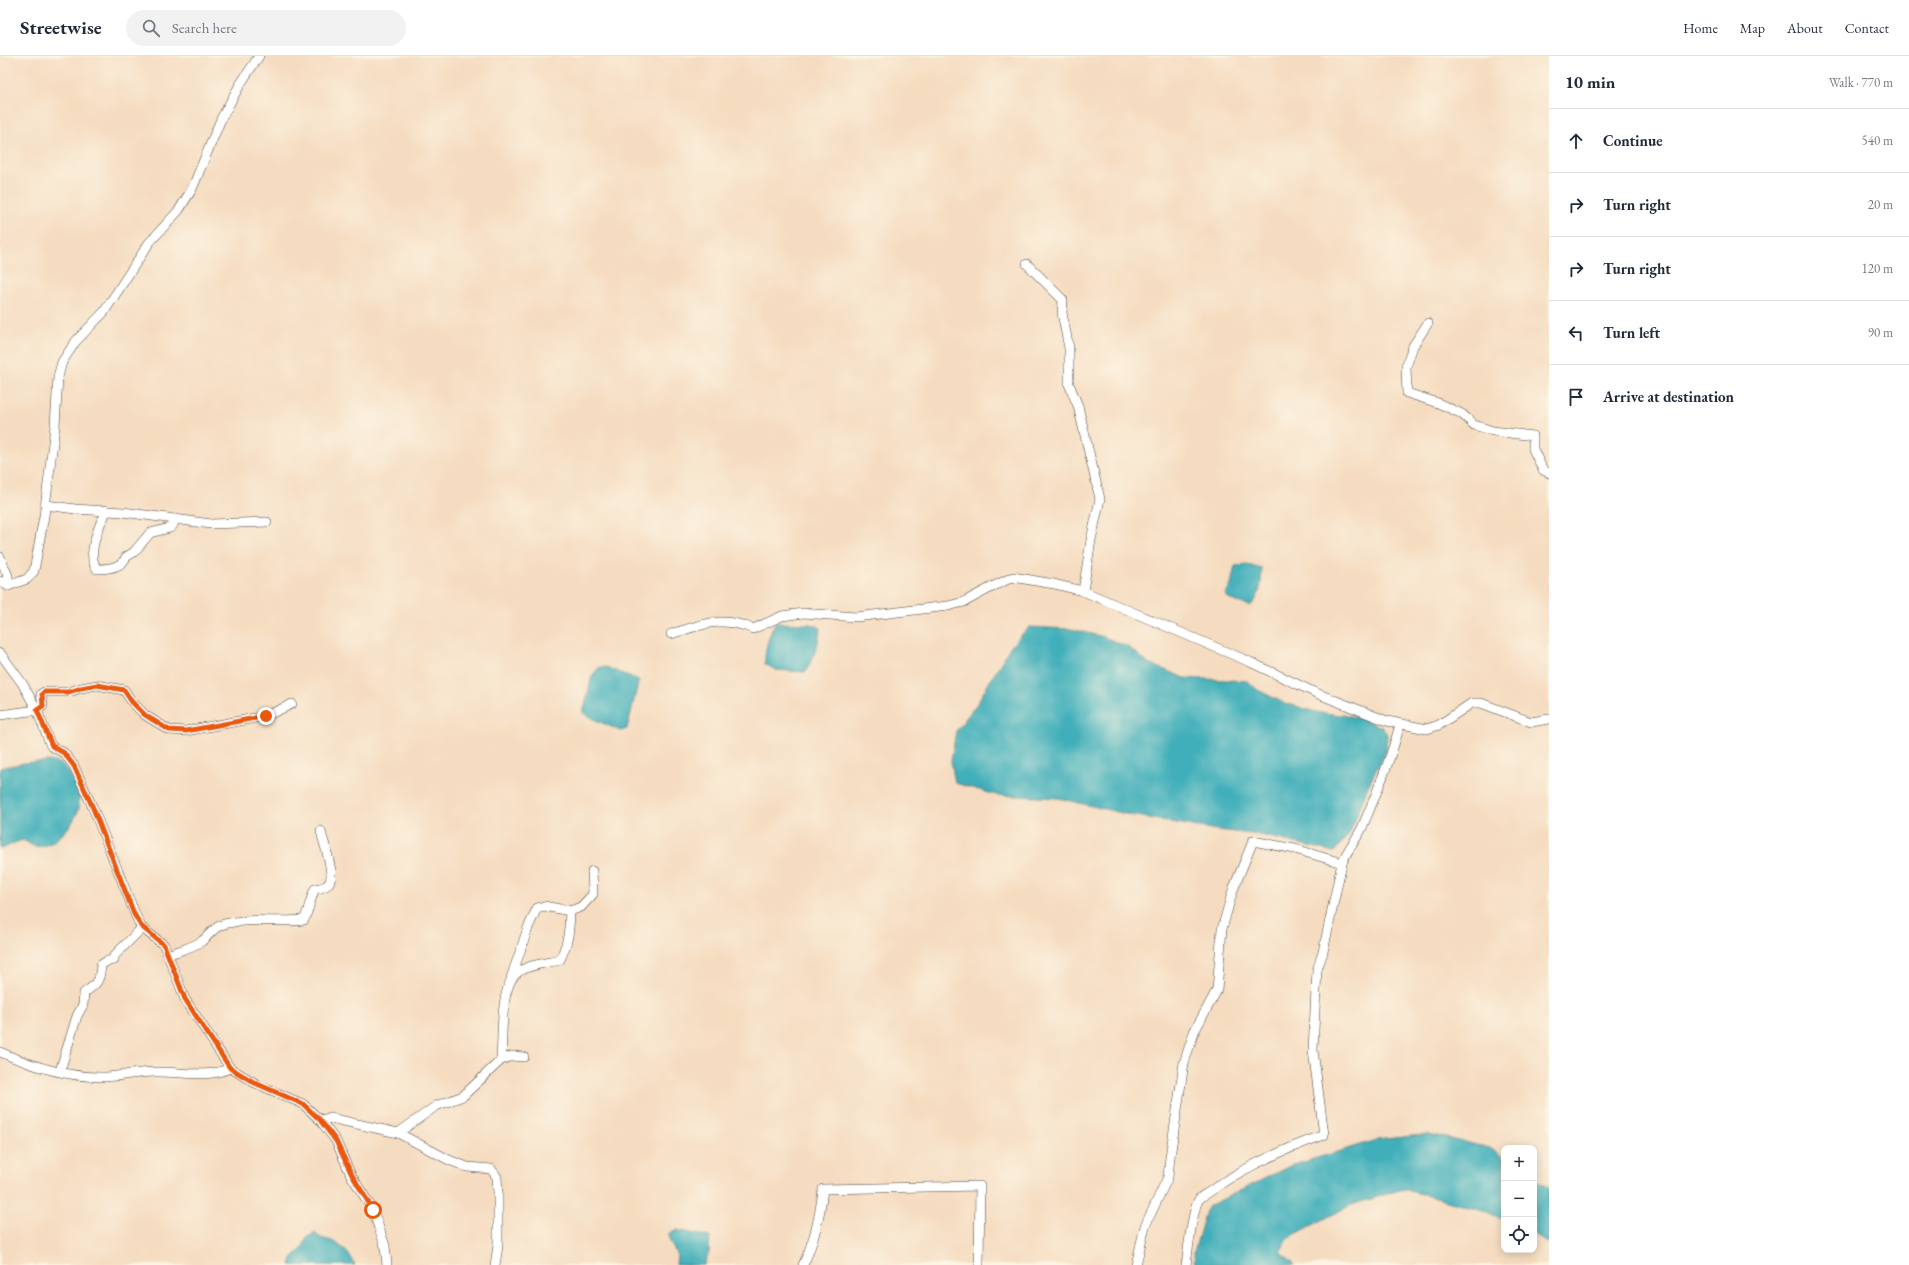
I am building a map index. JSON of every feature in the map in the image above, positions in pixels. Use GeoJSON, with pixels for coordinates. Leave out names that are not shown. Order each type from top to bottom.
{"type":"FeatureCollection","features":[{"type":"Feature","properties":{"kind":"street"},"geometry":{"type":"LineString","coordinates":[[8,586],[27,579],[34,571],[46,505],[55,426],[58,377],[62,362],[76,341],[104,312],[149,243],[179,210],[192,189],[221,119],[241,83],[259,56]]}},
{"type":"Feature","properties":{"kind":"street"},"geometry":{"type":"LineString","coordinates":[[1027,264],[1062,300],[1062,313],[1069,348],[1069,384],[1078,406],[1100,499],[1090,540],[1083,591]]}},
{"type":"Feature","properties":{"kind":"street"},"geometry":{"type":"LineString","coordinates":[[1428,323],[1413,346],[1406,367],[1407,393],[1438,403],[1462,414],[1474,425],[1493,432],[1533,436],[1533,449],[1543,470],[1549,473]]}},
{"type":"Feature","properties":{"kind":"street"},"geometry":{"type":"LineString","coordinates":[[46,505],[75,509],[105,510],[211,524],[267,522]]}},
{"type":"Feature","properties":{"kind":"street"},"geometry":{"type":"LineString","coordinates":[[105,510],[105,516],[96,536],[93,553],[93,564],[97,569],[107,569],[118,565],[134,552],[150,533],[170,528],[175,519]]}},
{"type":"Feature","properties":{"kind":"street"},"geometry":{"type":"LineString","coordinates":[[0,557],[8,576],[8,586]]}},
{"type":"Feature","properties":{"kind":"street"},"geometry":{"type":"LineString","coordinates":[[671,634],[708,622],[721,621],[741,624],[753,629],[782,616],[803,613],[856,617],[948,606],[964,602],[1013,577],[1083,591],[1250,662],[1316,693],[1387,721],[1427,729],[1439,725],[1472,703],[1482,703],[1531,722],[1549,718]]}},
{"type":"Feature","properties":{"kind":"street"},"geometry":{"type":"LineString","coordinates":[[0,581],[8,586]]}},
{"type":"Feature","properties":{"kind":"street"},"geometry":{"type":"LineString","coordinates":[[0,653],[22,683],[37,710],[52,746],[64,753],[74,766],[93,808],[134,914],[141,926],[164,945],[185,999],[230,1068],[255,1083],[303,1104],[320,1120],[336,1141],[352,1175],[373,1210],[385,1246],[387,1265]]}},
{"type":"Feature","properties":{"kind":"street"},"geometry":{"type":"LineString","coordinates":[[0,715],[37,710],[43,706],[42,694],[44,692],[69,692],[97,685],[115,687],[124,690],[132,702],[145,715],[169,730],[186,731],[266,716],[292,704]]}},
{"type":"Feature","properties":{"kind":"street"},"geometry":{"type":"LineString","coordinates":[[1186,1265],[1192,1224],[1199,1199],[1222,1183],[1251,1167],[1291,1147],[1324,1135],[1313,1050],[1317,970],[1323,952],[1342,863],[1347,850],[1364,823],[1395,745],[1400,724]]}},
{"type":"Feature","properties":{"kind":"street"},"geometry":{"type":"LineString","coordinates":[[168,955],[189,948],[202,940],[213,929],[223,924],[256,920],[287,922],[304,920],[315,889],[326,886],[330,883],[332,873],[321,831]]}},
{"type":"Feature","properties":{"kind":"street"},"geometry":{"type":"LineString","coordinates":[[1136,1265],[1145,1226],[1168,1176],[1184,1063],[1194,1032],[1217,990],[1222,929],[1233,890],[1253,841],[1295,849],[1342,863]]}},
{"type":"Feature","properties":{"kind":"street"},"geometry":{"type":"LineString","coordinates":[[501,1060],[503,1010],[509,985],[515,963],[538,908],[544,906],[570,911],[581,908],[593,894],[592,871]]}},
{"type":"Feature","properties":{"kind":"street"},"geometry":{"type":"LineString","coordinates":[[509,985],[518,972],[540,964],[560,960],[568,942],[570,911]]}},
{"type":"Feature","properties":{"kind":"street"},"geometry":{"type":"LineString","coordinates":[[60,1071],[77,1016],[84,1005],[84,993],[94,986],[100,978],[101,965],[106,961],[114,960],[114,956],[139,932],[141,926]]}},
{"type":"Feature","properties":{"kind":"street"},"geometry":{"type":"LineString","coordinates":[[0,1052],[41,1067],[60,1071],[106,1076],[154,1072],[210,1073],[223,1072],[230,1068]]}},
{"type":"Feature","properties":{"kind":"street"},"geometry":{"type":"LineString","coordinates":[[398,1132],[436,1106],[463,1096],[501,1060],[512,1056],[524,1057]]}},
{"type":"Feature","properties":{"kind":"street"},"geometry":{"type":"LineString","coordinates":[[320,1120],[330,1118],[398,1132],[449,1160],[467,1167],[491,1170],[497,1177],[499,1222],[495,1265]]}},
{"type":"Feature","properties":{"kind":"street"},"geometry":{"type":"LineString","coordinates":[[802,1265],[811,1248],[819,1220],[823,1188],[951,1185],[980,1186],[979,1265]]}},
{"type":"Feature","properties":{"kind":"water"},"geometry":{"type":"Polygon","coordinates":[[[1248,565],[1262,569],[1261,584],[1258,594],[1254,603],[1250,606],[1233,601],[1225,595],[1231,584],[1235,566],[1248,565]]]}},
{"type":"Feature","properties":{"kind":"water"},"geometry":{"type":"Polygon","coordinates":[[[775,623],[811,624],[820,627],[816,651],[805,672],[776,670],[765,664],[767,643],[775,623]]]}},
{"type":"Feature","properties":{"kind":"water"},"geometry":{"type":"Polygon","coordinates":[[[1029,627],[1071,629],[1104,637],[1128,647],[1148,663],[1185,678],[1247,681],[1258,690],[1282,702],[1316,712],[1357,717],[1382,727],[1387,734],[1386,751],[1369,784],[1350,833],[1334,852],[1261,835],[1217,830],[1130,815],[1058,798],[996,795],[955,783],[951,761],[956,731],[976,705],[1010,647],[1029,627]]]}},
{"type":"Feature","properties":{"kind":"water"},"geometry":{"type":"Polygon","coordinates":[[[599,667],[605,667],[639,680],[627,729],[621,731],[597,721],[583,713],[592,676],[599,667]]]}},
{"type":"Feature","properties":{"kind":"water"},"geometry":{"type":"Polygon","coordinates":[[[49,761],[62,764],[76,785],[80,803],[73,822],[62,835],[48,844],[34,846],[23,840],[0,849],[0,768],[24,763],[49,761]]]}},
{"type":"Feature","properties":{"kind":"water"},"geometry":{"type":"Polygon","coordinates":[[[1429,1134],[1490,1148],[1501,1156],[1501,1219],[1487,1212],[1403,1189],[1351,1205],[1288,1238],[1280,1252],[1292,1261],[1294,1265],[1195,1265],[1194,1252],[1207,1207],[1290,1166],[1377,1140],[1429,1134]]]}},
{"type":"Feature","properties":{"kind":"water"},"geometry":{"type":"Polygon","coordinates":[[[1537,1182],[1549,1188],[1549,1243],[1537,1236],[1537,1182]]]}},
{"type":"Feature","properties":{"kind":"water"},"geometry":{"type":"Polygon","coordinates":[[[677,1230],[710,1237],[709,1252],[704,1265],[676,1265],[677,1254],[670,1243],[669,1234],[677,1230]]]}},
{"type":"Feature","properties":{"kind":"water"},"geometry":{"type":"Polygon","coordinates":[[[315,1233],[321,1238],[339,1245],[346,1251],[355,1265],[290,1265],[292,1258],[303,1248],[306,1238],[315,1233]]]}},
{"type":"Feature","properties":{"kind":"route"},"geometry":{"type":"LineString","coordinates":[[266,716],[186,731],[169,730],[145,715],[132,702],[124,690],[115,687],[97,685],[69,692],[44,692],[41,699],[43,706],[37,710],[52,746],[64,753],[74,766],[93,808],[134,914],[141,926],[150,935],[164,945],[185,999],[230,1068],[255,1083],[303,1104],[320,1120],[336,1141],[352,1175],[373,1210]]}}]}
